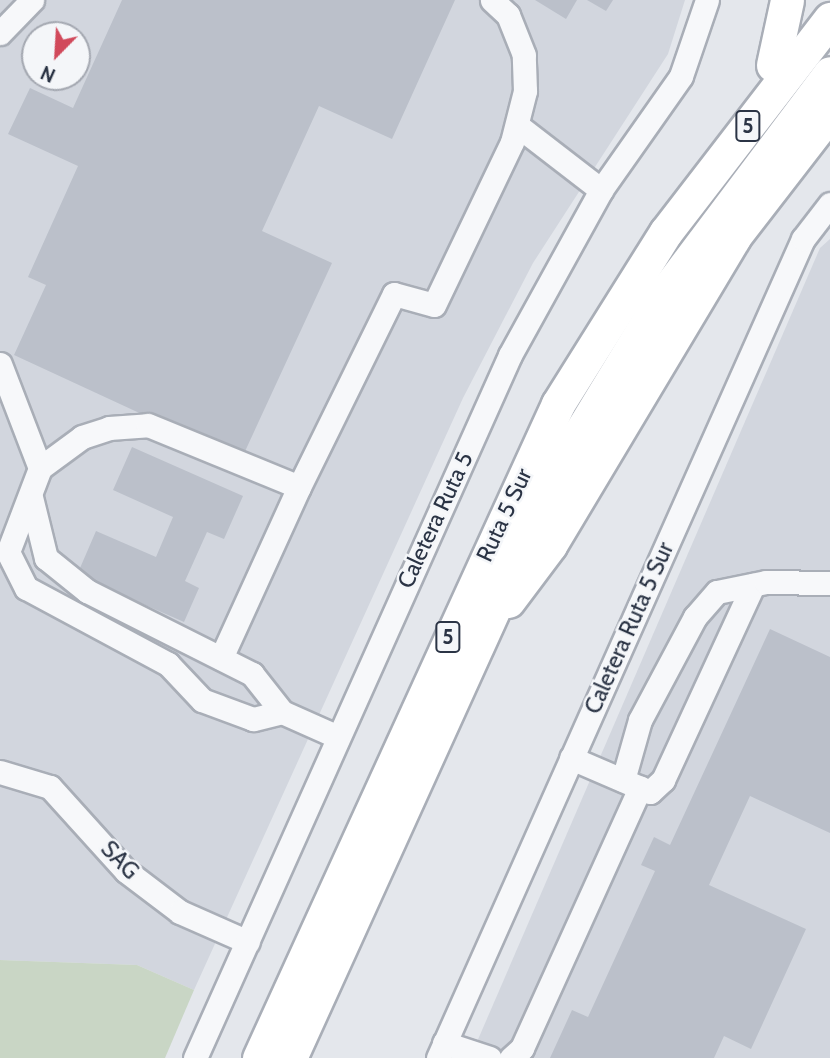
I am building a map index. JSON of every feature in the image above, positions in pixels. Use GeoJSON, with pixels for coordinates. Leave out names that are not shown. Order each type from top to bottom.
{"type":"FeatureCollection","features":[{"type":"Feature","properties":{"kind":"highway"},"geometry":{"type":"LineString","coordinates":[[773,65],[787,0]]}},
{"type":"Feature","properties":{"kind":"highway"},"geometry":{"type":"LineString","coordinates":[[666,232],[817,0]]}},
{"type":"Feature","properties":{"kind":"highway","name":"Ruta 5 Sur"},"geometry":{"type":"LineString","coordinates":[[259,1058],[530,459],[588,351],[666,232],[830,19]]}},
{"type":"Feature","properties":{"kind":"highway","name":"Ruta 5 Sur"},"geometry":{"type":"LineString","coordinates":[[290,1058],[477,637],[609,378],[698,247],[830,73]]}},
{"type":"Feature","properties":{"kind":"highway"},"geometry":{"type":"LineString","coordinates":[[477,637],[550,545],[682,317],[768,193],[830,113]]}},
{"type":"Feature","properties":{"kind":"highway"},"geometry":{"type":"LineString","coordinates":[[768,193],[830,150]]}},
{"type":"Feature","properties":{"kind":"street"},"geometry":{"type":"LineString","coordinates":[[0,33],[32,0]]}},
{"type":"Feature","properties":{"kind":"street"},"geometry":{"type":"LineString","coordinates":[[221,658],[299,487],[394,295],[434,305],[518,126],[524,54],[508,15],[492,0]]}},
{"type":"Feature","properties":{"kind":"street","name":"Caletera Ruta 5"},"geometry":{"type":"LineString","coordinates":[[195,1058],[510,355],[601,190],[681,76],[707,0]]}},
{"type":"Feature","properties":{"kind":"street"},"geometry":{"type":"LineString","coordinates":[[518,126],[601,190]]}},
{"type":"Feature","properties":{"kind":"street","name":"Caletera Ruta 5 Sur"},"geometry":{"type":"LineString","coordinates":[[441,1051],[803,239],[830,204]]}},
{"type":"Feature","properties":{"kind":"street"},"geometry":{"type":"LineString","coordinates":[[0,364],[40,468]]}},
{"type":"Feature","properties":{"kind":"street"},"geometry":{"type":"LineString","coordinates":[[282,712],[253,719],[222,710],[202,700],[168,664],[26,588],[8,552],[40,468],[82,437],[148,425],[299,487]]}},
{"type":"Feature","properties":{"kind":"street"},"geometry":{"type":"LineString","coordinates":[[31,490],[46,558],[87,591],[252,674],[282,712],[337,736]]}},
{"type":"Feature","properties":{"kind":"street"},"geometry":{"type":"LineString","coordinates":[[511,1058],[522,1048],[632,784],[640,720],[695,617],[717,592],[752,585],[830,583]]}},
{"type":"Feature","properties":{"kind":"street"},"geometry":{"type":"LineString","coordinates":[[571,758],[650,792],[663,780],[752,585]]}},
{"type":"Feature","properties":{"kind":"street","name":"SAG"},"geometry":{"type":"LineString","coordinates":[[0,772],[50,788],[126,871],[180,912],[248,942]]}},
{"type":"Feature","properties":{"kind":"street"},"geometry":{"type":"LineString","coordinates":[[441,1051],[490,1058]]}},
{"type":"Feature","properties":{"kind":"shaded area"},"geometry":{"type":"Polygon","coordinates":[[[0,0],[685,0],[668,54],[533,263],[463,398],[194,990],[137,965],[0,960],[0,0]]]}},
{"type":"Feature","properties":{"kind":"shaded area"},"geometry":{"type":"Polygon","coordinates":[[[830,239],[830,1058],[470,1058],[820,248],[830,239]]]}},
{"type":"Feature","properties":{"kind":"green space"},"geometry":{"type":"Polygon","coordinates":[[[0,960],[137,965],[194,990],[165,1058],[0,1058],[0,960]]]}},
{"type":"Feature","properties":{"kind":"building"},"geometry":{"type":"Polygon","coordinates":[[[122,0],[455,0],[392,139],[319,106],[262,231],[332,263],[241,460],[14,355],[46,285],[28,277],[78,166],[8,134],[29,91],[36,91],[73,108],[81,91],[91,91],[91,68],[122,0]]]}},
{"type":"Feature","properties":{"kind":"building"},"geometry":{"type":"Polygon","coordinates":[[[535,0],[577,0],[566,19],[535,0]]]}},
{"type":"Feature","properties":{"kind":"building"},"geometry":{"type":"Polygon","coordinates":[[[587,0],[613,0],[606,11],[587,0]]]}},
{"type":"Feature","properties":{"kind":"building"},"geometry":{"type":"Polygon","coordinates":[[[132,447],[243,496],[224,539],[207,532],[185,581],[199,588],[184,622],[77,575],[96,531],[156,557],[173,517],[113,490],[132,447]]]}},
{"type":"Feature","properties":{"kind":"building"},"geometry":{"type":"Polygon","coordinates":[[[770,629],[830,657],[830,833],[750,796],[709,885],[806,929],[751,1049],[724,1036],[714,1058],[550,1058],[572,1010],[588,1017],[655,871],[641,865],[654,837],[670,845],[770,629]]]}}]}
